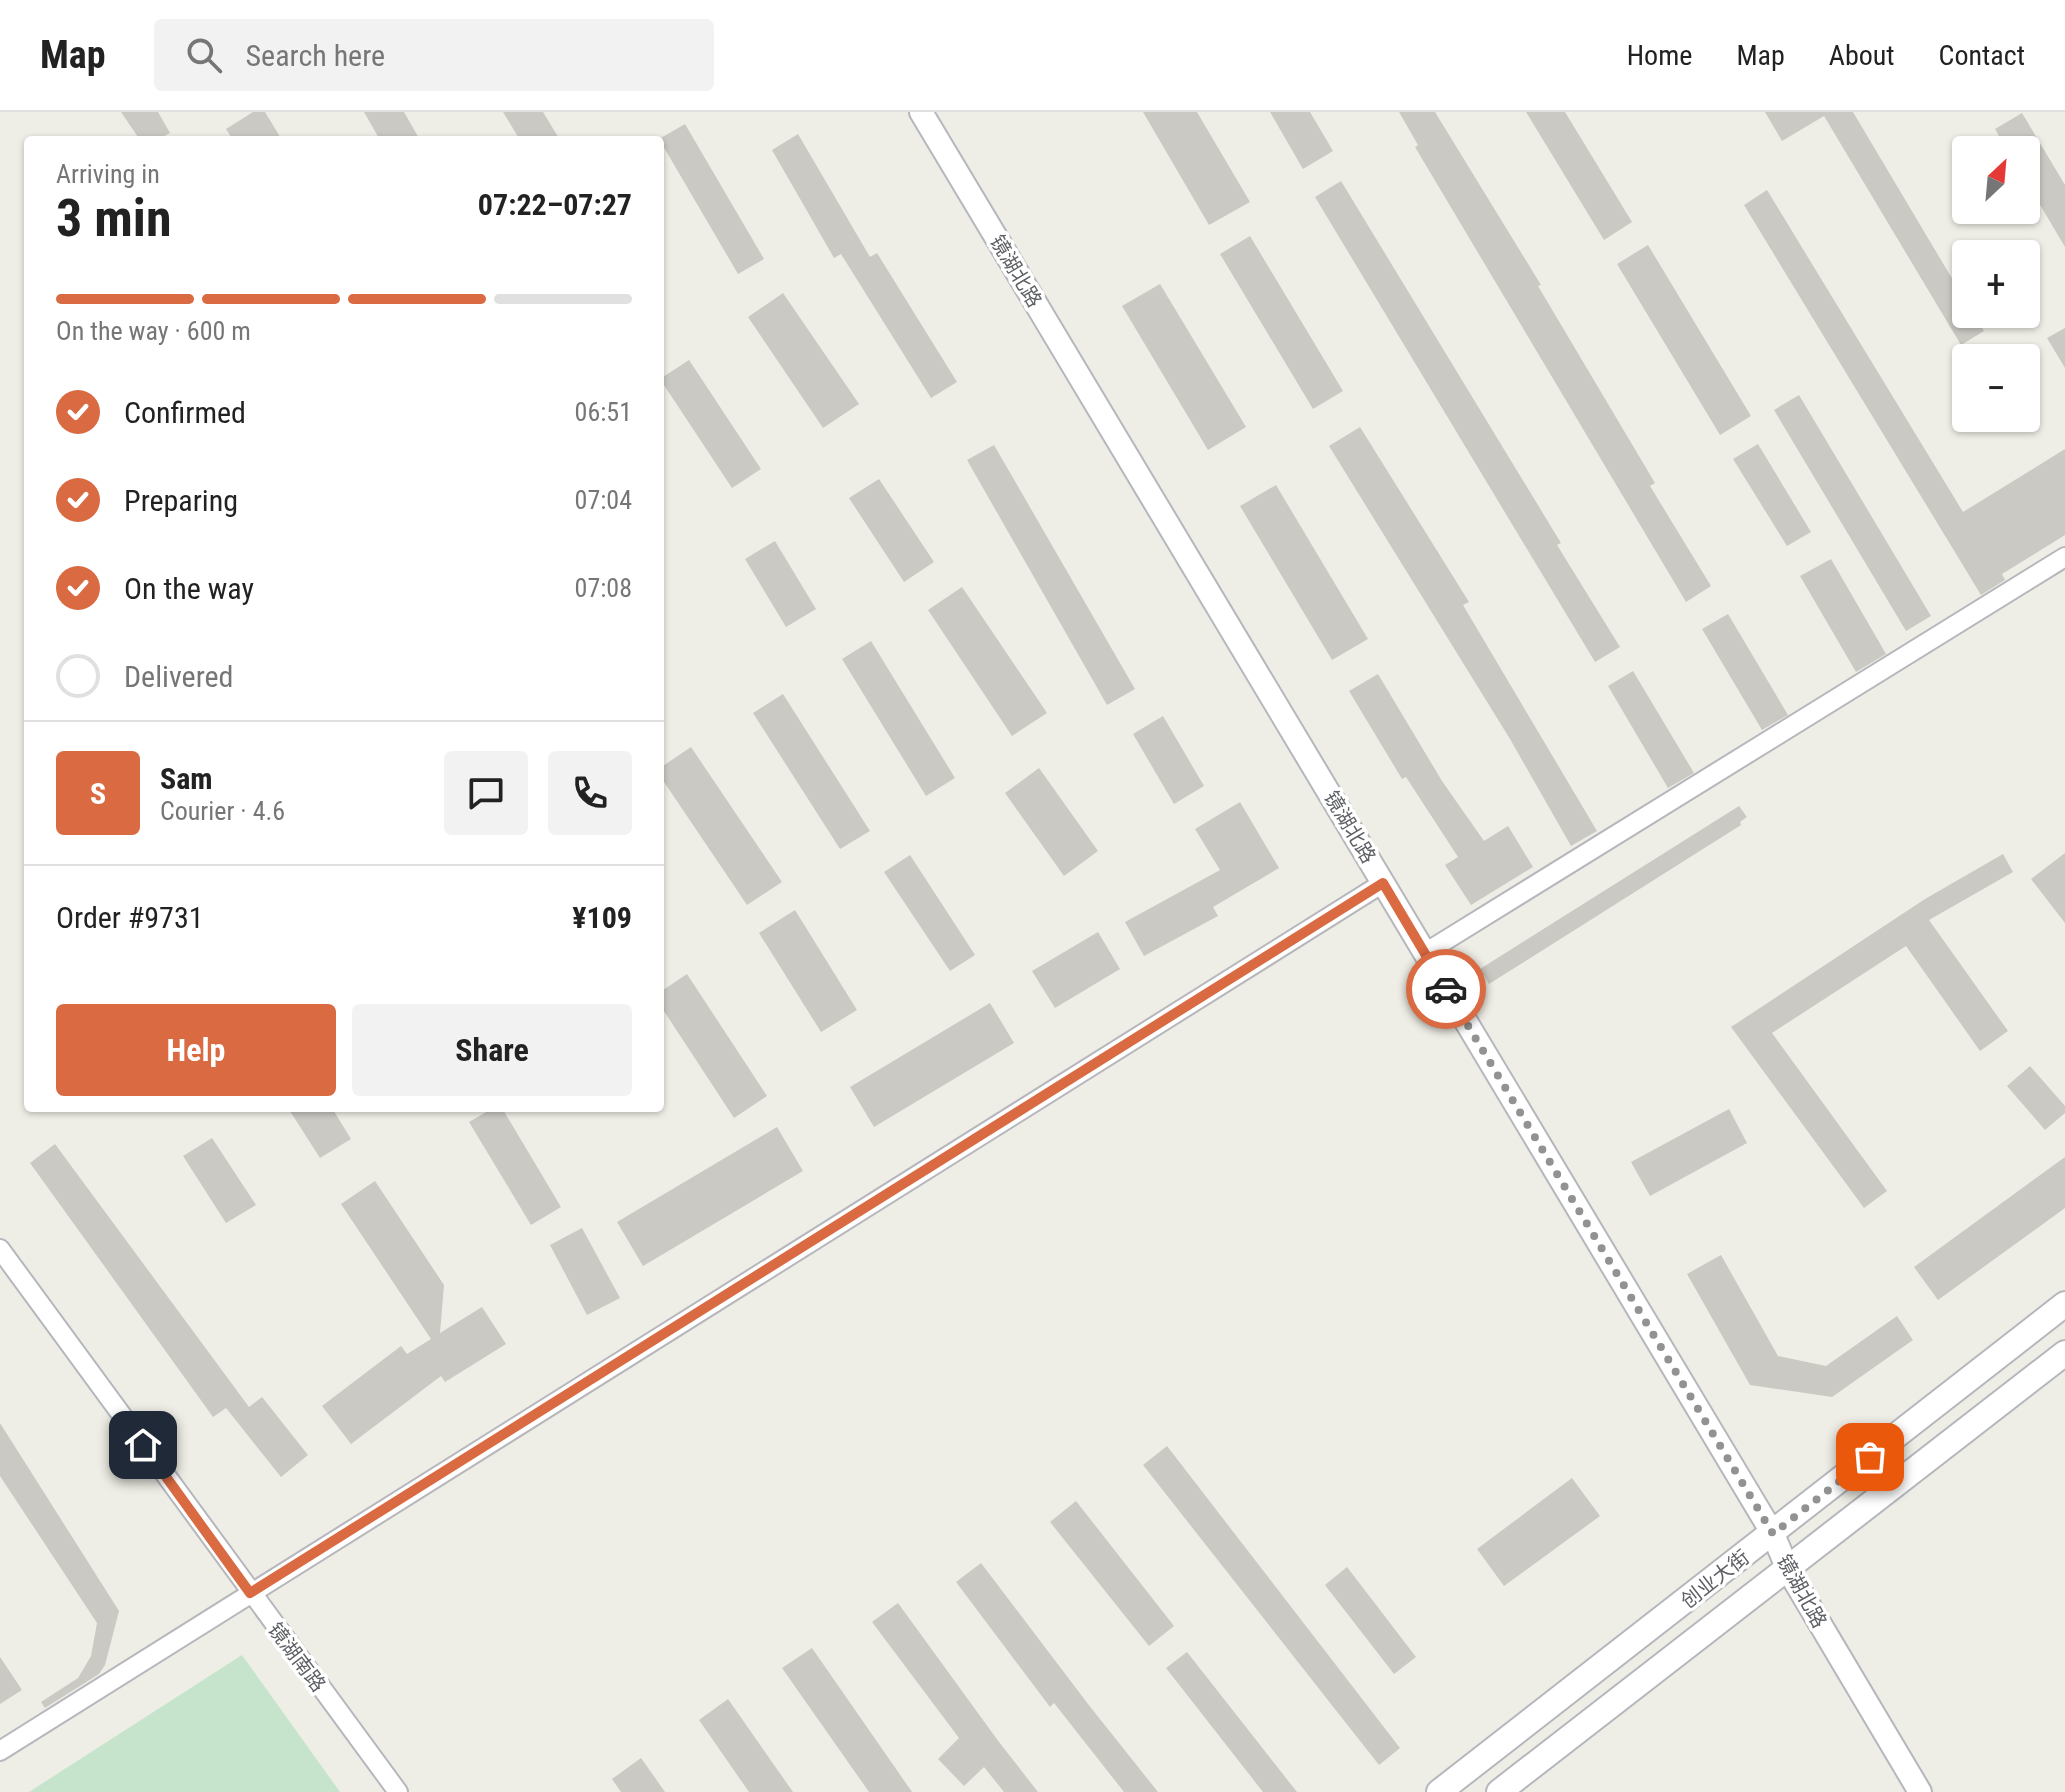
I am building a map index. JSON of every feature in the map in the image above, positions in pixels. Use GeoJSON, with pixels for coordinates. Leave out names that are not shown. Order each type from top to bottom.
{"type":"FeatureCollection","features":[{"type":"Feature","properties":{"kind":"main road","name":"创业大街"},"geometry":{"type":"LineString","coordinates":[[1439,1792],[2065,1304]]}},
{"type":"Feature","properties":{"kind":"main road","name":"创业大街"},"geometry":{"type":"LineString","coordinates":[[1499,1792],[2065,1353]]}},
{"type":"Feature","properties":{"kind":"street","name":"镜湖北路"},"geometry":{"type":"LineString","coordinates":[[921,112],[1773,1534],[1788,1570],[1920,1792]]}},
{"type":"Feature","properties":{"kind":"street"},"geometry":{"type":"LineString","coordinates":[[1425,953],[2065,557]]}},
{"type":"Feature","properties":{"kind":"street"},"geometry":{"type":"LineString","coordinates":[[0,1751],[1383,883]]}},
{"type":"Feature","properties":{"kind":"street","name":"镜湖南路"},"geometry":{"type":"LineString","coordinates":[[0,1249],[398,1792]]}},
{"type":"Feature","properties":{"kind":"green space"},"geometry":{"type":"Polygon","coordinates":[[[242,1655],[340,1792],[29,1792],[242,1655]]]}},
{"type":"Feature","properties":{"kind":"building"},"geometry":{"type":"Polygon","coordinates":[[[121,112],[158,112],[170,133],[164,136],[137,136],[121,112]]]}},
{"type":"Feature","properties":{"kind":"building"},"geometry":{"type":"Polygon","coordinates":[[[253,112],[265,112],[280,136],[230,136],[226,129],[253,112]]]}},
{"type":"Feature","properties":{"kind":"building"},"geometry":{"type":"Polygon","coordinates":[[[364,112],[404,112],[418,136],[378,136],[364,112]]]}},
{"type":"Feature","properties":{"kind":"building"},"geometry":{"type":"Polygon","coordinates":[[[503,112],[543,112],[558,136],[518,136],[503,112]]]}},
{"type":"Feature","properties":{"kind":"building"},"geometry":{"type":"Polygon","coordinates":[[[1143,112],[1197,112],[1250,202],[1209,225],[1143,112]]]}},
{"type":"Feature","properties":{"kind":"building"},"geometry":{"type":"Polygon","coordinates":[[[1270,112],[1310,112],[1333,151],[1303,169],[1270,112]]]}},
{"type":"Feature","properties":{"kind":"building"},"geometry":{"type":"Polygon","coordinates":[[[1399,112],[1435,112],[1541,285],[1538,286],[1655,483],[1650,486],[1711,586],[1686,602],[1415,147],[1418,145],[1399,112]]]}},
{"type":"Feature","properties":{"kind":"building"},"geometry":{"type":"Polygon","coordinates":[[[1526,112],[1565,112],[1632,222],[1604,240],[1526,112]]]}},
{"type":"Feature","properties":{"kind":"building"},"geometry":{"type":"Polygon","coordinates":[[[1765,112],[1853,112],[1952,278],[1952,328],[1982,328],[1984,331],[1960,344],[1824,116],[1782,141],[1765,112]]]}},
{"type":"Feature","properties":{"kind":"building"},"geometry":{"type":"Polygon","coordinates":[[[2022,113],[2036,136],[1999,136],[1995,129],[2022,113]]]}},
{"type":"Feature","properties":{"kind":"building"},"geometry":{"type":"Polygon","coordinates":[[[685,124],[764,259],[738,274],[664,148],[664,136],[685,124]]]}},
{"type":"Feature","properties":{"kind":"building"},"geometry":{"type":"Polygon","coordinates":[[[798,134],[870,257],[877,253],[957,382],[931,398],[841,254],[834,258],[772,150],[798,134]]]}},
{"type":"Feature","properties":{"kind":"building"},"geometry":{"type":"Polygon","coordinates":[[[2040,143],[2065,185],[2065,247],[2040,205],[2040,143]]]}},
{"type":"Feature","properties":{"kind":"building"},"geometry":{"type":"Polygon","coordinates":[[[1341,181],[1561,543],[1557,545],[1620,647],[1595,662],[1315,197],[1341,181]]]}},
{"type":"Feature","properties":{"kind":"building"},"geometry":{"type":"Polygon","coordinates":[[[1767,190],[1963,512],[2065,449],[2065,535],[2002,574],[2005,580],[1981,595],[1744,205],[1767,190]]]}},
{"type":"Feature","properties":{"kind":"building"},"geometry":{"type":"Polygon","coordinates":[[[1250,236],[1343,391],[1313,409],[1220,254],[1250,236]]]}},
{"type":"Feature","properties":{"kind":"building"},"geometry":{"type":"Polygon","coordinates":[[[1648,245],[1751,416],[1720,435],[1617,264],[1648,245]]]}},
{"type":"Feature","properties":{"kind":"building"},"geometry":{"type":"Polygon","coordinates":[[[1160,284],[1246,427],[1208,450],[1122,306],[1160,284]]]}},
{"type":"Feature","properties":{"kind":"building"},"geometry":{"type":"Polygon","coordinates":[[[783,293],[859,404],[823,428],[748,317],[783,293]]]}},
{"type":"Feature","properties":{"kind":"building"},"geometry":{"type":"Polygon","coordinates":[[[2065,328],[2065,368],[2047,338],[2065,328]]]}},
{"type":"Feature","properties":{"kind":"building"},"geometry":{"type":"Polygon","coordinates":[[[689,360],[761,469],[732,488],[664,385],[664,376],[689,360]]]}},
{"type":"Feature","properties":{"kind":"building"},"geometry":{"type":"Polygon","coordinates":[[[1799,395],[1931,616],[1906,631],[1774,410],[1799,395]]]}},
{"type":"Feature","properties":{"kind":"building"},"geometry":{"type":"Polygon","coordinates":[[[1360,427],[1469,602],[1463,605],[1597,831],[1571,846],[1510,739],[1329,446],[1360,427]]]}},
{"type":"Feature","properties":{"kind":"building"},"geometry":{"type":"Polygon","coordinates":[[[1758,444],[1811,532],[1787,546],[1733,459],[1758,444]]]}},
{"type":"Feature","properties":{"kind":"building"},"geometry":{"type":"Polygon","coordinates":[[[994,445],[1135,689],[1107,705],[967,460],[994,445]]]}},
{"type":"Feature","properties":{"kind":"building"},"geometry":{"type":"Polygon","coordinates":[[[879,479],[934,562],[904,582],[849,498],[879,479]]]}},
{"type":"Feature","properties":{"kind":"building"},"geometry":{"type":"Polygon","coordinates":[[[1276,485],[1368,639],[1332,660],[1240,506],[1276,485]]]}},
{"type":"Feature","properties":{"kind":"building"},"geometry":{"type":"Polygon","coordinates":[[[775,541],[816,609],[786,627],[745,559],[775,541]]]}},
{"type":"Feature","properties":{"kind":"building"},"geometry":{"type":"Polygon","coordinates":[[[1831,559],[1886,654],[1856,672],[1800,576],[1831,559]]]}},
{"type":"Feature","properties":{"kind":"building"},"geometry":{"type":"Polygon","coordinates":[[[962,587],[1047,713],[1012,736],[928,610],[962,587]]]}},
{"type":"Feature","properties":{"kind":"building"},"geometry":{"type":"Polygon","coordinates":[[[1728,614],[1788,715],[1762,730],[1702,629],[1728,614]]]}},
{"type":"Feature","properties":{"kind":"building"},"geometry":{"type":"Polygon","coordinates":[[[871,641],[955,778],[926,796],[842,659],[871,641]]]}},
{"type":"Feature","properties":{"kind":"building"},"geometry":{"type":"Polygon","coordinates":[[[1633,671],[1694,773],[1668,788],[1608,686],[1633,671]]]}},
{"type":"Feature","properties":{"kind":"building"},"geometry":{"type":"Polygon","coordinates":[[[1378,674],[1442,781],[1484,841],[1508,826],[1533,867],[1471,905],[1445,865],[1458,857],[1406,777],[1402,779],[1349,691],[1378,674]]]}},
{"type":"Feature","properties":{"kind":"building"},"geometry":{"type":"Polygon","coordinates":[[[783,694],[870,831],[840,849],[753,713],[783,694]]]}},
{"type":"Feature","properties":{"kind":"building"},"geometry":{"type":"Polygon","coordinates":[[[1163,716],[1204,786],[1174,804],[1133,734],[1163,716]]]}},
{"type":"Feature","properties":{"kind":"building"},"geometry":{"type":"Polygon","coordinates":[[[691,747],[782,882],[747,905],[664,782],[664,765],[691,747]]]}},
{"type":"Feature","properties":{"kind":"building"},"geometry":{"type":"Polygon","coordinates":[[[1039,768],[1098,851],[1064,876],[1005,793],[1039,768]]]}},
{"type":"Feature","properties":{"kind":"building"},"geometry":{"type":"Polygon","coordinates":[[[1240,802],[1279,868],[1213,907],[1218,916],[1144,956],[1125,922],[1220,870],[1195,829],[1240,802]]]}},
{"type":"Feature","properties":{"kind":"building"},"geometry":{"type":"Polygon","coordinates":[[[1739,806],[1747,817],[1740,822],[1741,825],[1489,984],[1480,969],[1739,806]]]}},
{"type":"Feature","properties":{"kind":"building"},"geometry":{"type":"Polygon","coordinates":[[[2065,853],[2065,923],[2031,879],[2065,853]]]}},
{"type":"Feature","properties":{"kind":"building"},"geometry":{"type":"Polygon","coordinates":[[[2003,854],[2013,872],[1929,920],[2008,1031],[1980,1051],[1906,946],[1772,1033],[1887,1191],[1864,1208],[1731,1027],[1925,899],[2003,854]]]}},
{"type":"Feature","properties":{"kind":"building"},"geometry":{"type":"Polygon","coordinates":[[[910,855],[975,955],[950,971],[884,872],[910,855]]]}},
{"type":"Feature","properties":{"kind":"building"},"geometry":{"type":"Polygon","coordinates":[[[795,910],[857,1010],[821,1032],[759,933],[795,910]]]}},
{"type":"Feature","properties":{"kind":"building"},"geometry":{"type":"Polygon","coordinates":[[[1098,932],[1120,969],[1055,1008],[1032,971],[1098,932]]]}},
{"type":"Feature","properties":{"kind":"building"},"geometry":{"type":"Polygon","coordinates":[[[687,974],[767,1096],[734,1118],[664,1011],[664,989],[687,974]]]}},
{"type":"Feature","properties":{"kind":"building"},"geometry":{"type":"Polygon","coordinates":[[[990,1003],[1014,1043],[874,1127],[850,1087],[990,1003]]]}},
{"type":"Feature","properties":{"kind":"building"},"geometry":{"type":"Polygon","coordinates":[[[2030,1066],[2065,1106],[2065,1113],[2045,1130],[2007,1086],[2030,1066]]]}},
{"type":"Feature","properties":{"kind":"building"},"geometry":{"type":"Polygon","coordinates":[[[1729,1109],[1747,1143],[1650,1196],[1631,1162],[1729,1109]]]}},
{"type":"Feature","properties":{"kind":"building"},"geometry":{"type":"Polygon","coordinates":[[[291,1112],[334,1112],[351,1139],[320,1158],[291,1112]]]}},
{"type":"Feature","properties":{"kind":"building"},"geometry":{"type":"Polygon","coordinates":[[[486,1112],[504,1112],[561,1207],[531,1225],[469,1122],[486,1112]]]}},
{"type":"Feature","properties":{"kind":"building"},"geometry":{"type":"Polygon","coordinates":[[[777,1127],[803,1171],[643,1266],[617,1222],[777,1127]]]}},
{"type":"Feature","properties":{"kind":"building"},"geometry":{"type":"Polygon","coordinates":[[[212,1138],[256,1205],[226,1223],[183,1156],[212,1138]]]}},
{"type":"Feature","properties":{"kind":"building"},"geometry":{"type":"Polygon","coordinates":[[[55,1144],[249,1407],[262,1397],[308,1455],[281,1477],[226,1408],[213,1417],[30,1163],[55,1144]]]}},
{"type":"Feature","properties":{"kind":"building"},"geometry":{"type":"Polygon","coordinates":[[[2065,1157],[2065,1208],[1938,1300],[1914,1267],[2065,1157]]]}},
{"type":"Feature","properties":{"kind":"building"},"geometry":{"type":"Polygon","coordinates":[[[375,1181],[444,1285],[440,1333],[482,1307],[506,1344],[445,1382],[441,1376],[351,1444],[322,1406],[401,1346],[407,1354],[431,1339],[341,1204],[375,1181]]]}},
{"type":"Feature","properties":{"kind":"building"},"geometry":{"type":"Polygon","coordinates":[[[582,1228],[620,1298],[587,1315],[550,1245],[582,1228]]]}},
{"type":"Feature","properties":{"kind":"building"},"geometry":{"type":"Polygon","coordinates":[[[1721,1255],[1778,1356],[1826,1366],[1897,1316],[1913,1340],[1832,1397],[1750,1385],[1687,1274],[1721,1255]]]}},
{"type":"Feature","properties":{"kind":"building"},"geometry":{"type":"Polygon","coordinates":[[[0,1423],[119,1611],[105,1665],[99,1674],[45,1708],[41,1702],[78,1678],[91,1656],[97,1623],[0,1476],[0,1423]]]}},
{"type":"Feature","properties":{"kind":"building"},"geometry":{"type":"Polygon","coordinates":[[[1167,1446],[1400,1748],[1379,1765],[1143,1465],[1167,1446]]]}},
{"type":"Feature","properties":{"kind":"building"},"geometry":{"type":"Polygon","coordinates":[[[1572,1478],[1600,1516],[1504,1586],[1477,1549],[1572,1478]]]}},
{"type":"Feature","properties":{"kind":"building"},"geometry":{"type":"Polygon","coordinates":[[[1076,1501],[1174,1626],[1149,1646],[1050,1522],[1076,1501]]]}},
{"type":"Feature","properties":{"kind":"building"},"geometry":{"type":"Polygon","coordinates":[[[981,1563],[1158,1792],[1124,1792],[1054,1703],[1050,1707],[956,1582],[981,1563]]]}},
{"type":"Feature","properties":{"kind":"building"},"geometry":{"type":"Polygon","coordinates":[[[1347,1567],[1416,1657],[1394,1674],[1325,1585],[1347,1567]]]}},
{"type":"Feature","properties":{"kind":"building"},"geometry":{"type":"Polygon","coordinates":[[[898,1603],[1038,1792],[1004,1792],[984,1767],[964,1786],[938,1759],[959,1738],[872,1622],[898,1603]]]}},
{"type":"Feature","properties":{"kind":"building"},"geometry":{"type":"Polygon","coordinates":[[[812,1648],[912,1792],[869,1792],[782,1668],[812,1648]]]}},
{"type":"Feature","properties":{"kind":"building"},"geometry":{"type":"Polygon","coordinates":[[[1187,1652],[1297,1792],[1263,1792],[1166,1668],[1187,1652]]]}},
{"type":"Feature","properties":{"kind":"building"},"geometry":{"type":"Polygon","coordinates":[[[0,1657],[22,1690],[0,1704],[0,1657]]]}},
{"type":"Feature","properties":{"kind":"building"},"geometry":{"type":"Polygon","coordinates":[[[728,1699],[793,1792],[749,1792],[699,1720],[728,1699]]]}},
{"type":"Feature","properties":{"kind":"building"},"geometry":{"type":"Polygon","coordinates":[[[641,1758],[665,1792],[621,1792],[612,1779],[641,1758]]]}},
{"type":"Feature","properties":{"kind":"way so far"},"geometry":{"type":"LineString","coordinates":[[1446,989],[1773,1534],[1870,1457]]}},
{"type":"Feature","properties":{"kind":"route"},"geometry":{"type":"LineString","coordinates":[[143,1445],[250,1593],[1383,883],[1446,989]]}}]}
